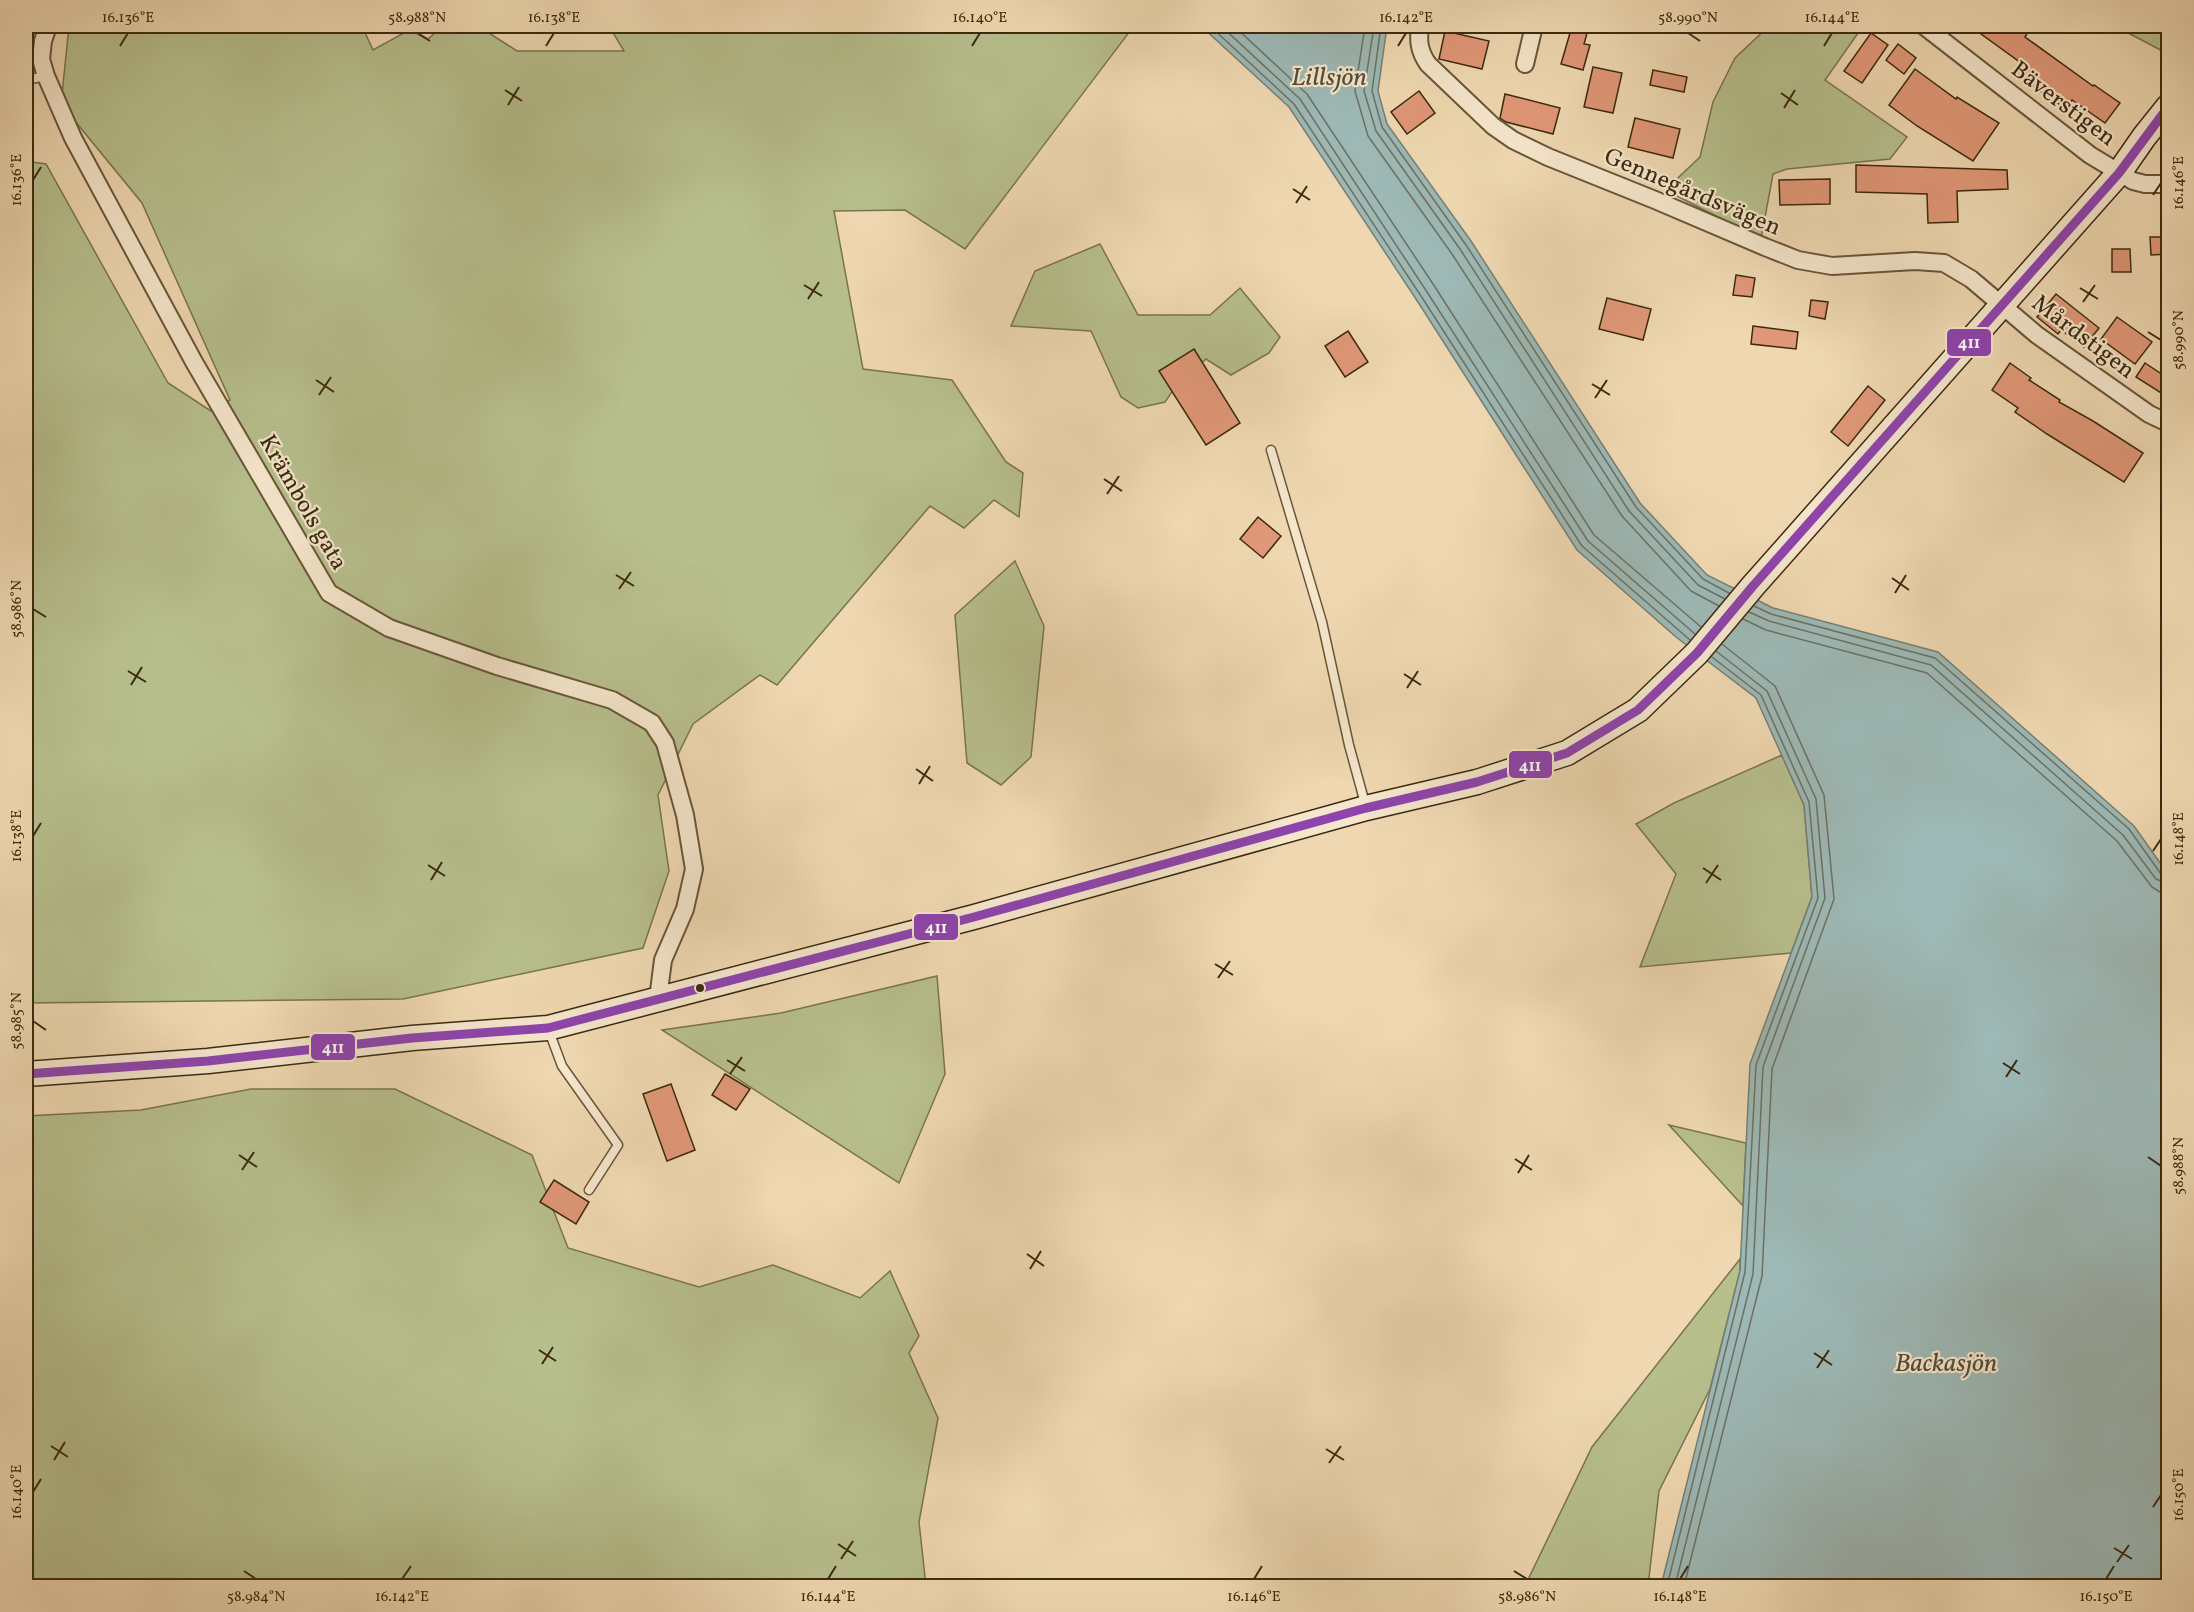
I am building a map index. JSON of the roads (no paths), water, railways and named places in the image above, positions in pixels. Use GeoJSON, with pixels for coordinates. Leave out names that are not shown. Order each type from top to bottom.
{"type":"FeatureCollection","features":[{"type":"Feature","properties":{"kind":"street","name":"Krämbols gata"},"geometry":{"type":"LineString","coordinates":[[48,26],[41,59],[73,138],[194,362],[329,593],[388,628],[497,666],[612,700],[652,723],[665,743],[685,814],[694,869],[685,909],[663,960],[658,999]]}},
{"type":"Feature","properties":{"kind":"street","name":"Gennegårdsvägen"},"geometry":{"type":"LineString","coordinates":[[1420,26],[1418,40],[1420,53],[1428,64],[1493,126],[1513,140],[1539,153],[1798,260],[1832,266],[1884,265],[1915,261],[1944,263],[1971,279],[2003,304]]}},
{"type":"Feature","properties":{"kind":"street"},"geometry":{"type":"LineString","coordinates":[[1525,64],[1534,26]]}},
{"type":"Feature","properties":{"kind":"street","name":"Bäverstigen"},"geometry":{"type":"LineString","coordinates":[[1923,26],[2090,155],[2133,181],[2145,184],[2169,184]]}},
{"type":"Feature","properties":{"kind":"street"},"geometry":{"type":"LineString","coordinates":[[26,1074],[208,1061],[412,1038],[548,1028],[984,914],[1366,808],[1477,782],[1567,753],[1638,710],[1697,653],[1753,586],[2119,173],[2144,137],[2169,107]]}},
{"type":"Feature","properties":{"kind":"street","name":"Mårdstigen"},"geometry":{"type":"LineString","coordinates":[[2003,304],[2037,334],[2149,414],[2169,423]]}},
{"type":"Feature","properties":{"kind":"lane"},"geometry":{"type":"LineString","coordinates":[[26,80],[46,76]]}},
{"type":"Feature","properties":{"kind":"lane"},"geometry":{"type":"LineString","coordinates":[[1271,450],[1322,622],[1349,745],[1366,808]]}},
{"type":"Feature","properties":{"kind":"lane"},"geometry":{"type":"LineString","coordinates":[[548,1028],[562,1066],[618,1145],[588,1190]]}},
{"type":"Feature","properties":{"kind":"water","name":"Backasjön"},"geometry":{"type":"Polygon","coordinates":[[[1201,26],[1387,26],[1378,91],[1387,124],[1471,241],[1640,503],[1707,575],[1773,608],[1938,652],[2134,826],[2168,874],[2168,1586],[1661,1586],[1740,1271],[1750,1064],[1812,897],[1804,805],[1756,698],[1676,637],[1577,550],[1416,299],[1289,107],[1201,26]]]}},
{"type":"Feature","properties":{"kind":"water label","name":"Lillsjön"},"geometry":{"type":"Point","coordinates":[1329,76]}}]}
